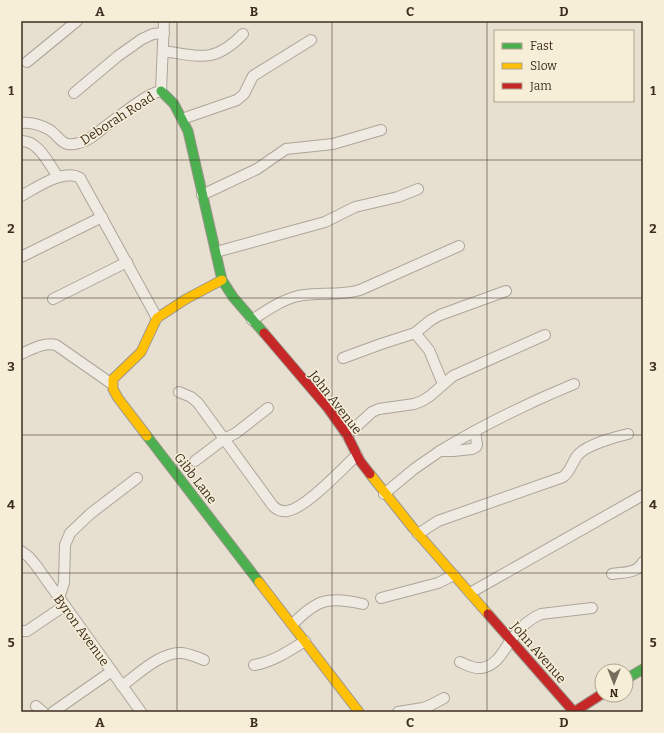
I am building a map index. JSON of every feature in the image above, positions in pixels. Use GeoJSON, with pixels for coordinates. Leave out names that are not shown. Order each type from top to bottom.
{"type":"FeatureCollection","features":[{"type":"Feature","properties":{"kind":"street"},"geometry":{"type":"LineString","coordinates":[[27,62],[77,21]]}},
{"type":"Feature","properties":{"kind":"street"},"geometry":{"type":"LineString","coordinates":[[161,91],[164,21]]}},
{"type":"Feature","properties":{"kind":"street"},"geometry":{"type":"LineString","coordinates":[[74,93],[118,56],[142,39],[153,34],[164,33]]}},
{"type":"Feature","properties":{"kind":"street"},"geometry":{"type":"LineString","coordinates":[[163,51],[198,56],[210,56],[222,52],[234,44],[243,34]]}},
{"type":"Feature","properties":{"kind":"street"},"geometry":{"type":"LineString","coordinates":[[182,119],[237,100],[244,94],[253,76],[311,40]]}},
{"type":"Feature","properties":{"kind":"street","name":"John Avenue"},"geometry":{"type":"LineString","coordinates":[[161,91],[169,99],[182,119],[191,140],[222,280],[228,291],[327,407],[347,435],[357,455],[384,494],[574,712]]}},
{"type":"Feature","properties":{"kind":"street","name":"Deborah Road"},"geometry":{"type":"LineString","coordinates":[[21,123],[34,123],[42,126],[51,131],[60,141],[73,144],[87,140],[138,102],[154,93],[161,91]]}},
{"type":"Feature","properties":{"kind":"street"},"geometry":{"type":"LineString","coordinates":[[202,195],[257,169],[286,149],[332,144],[381,130]]}},
{"type":"Feature","properties":{"kind":"street"},"geometry":{"type":"LineString","coordinates":[[21,142],[25,141],[35,145],[58,177]]}},
{"type":"Feature","properties":{"kind":"street"},"geometry":{"type":"LineString","coordinates":[[21,196],[58,177],[73,175],[80,178],[157,318]]}},
{"type":"Feature","properties":{"kind":"street"},"geometry":{"type":"LineString","coordinates":[[216,252],[325,222],[355,207],[398,197],[418,189]]}},
{"type":"Feature","properties":{"kind":"street"},"geometry":{"type":"LineString","coordinates":[[21,257],[102,217]]}},
{"type":"Feature","properties":{"kind":"street"},"geometry":{"type":"LineString","coordinates":[[252,320],[291,298],[304,295],[360,290],[460,246]]}},
{"type":"Feature","properties":{"kind":"street"},"geometry":{"type":"LineString","coordinates":[[53,299],[127,262]]}},
{"type":"Feature","properties":{"kind":"street"},"geometry":{"type":"LineString","coordinates":[[21,354],[44,345],[56,345],[112,384],[115,376],[141,352],[157,318],[186,299],[222,280]]}},
{"type":"Feature","properties":{"kind":"street"},"geometry":{"type":"LineString","coordinates":[[343,358],[416,333],[440,314],[506,291]]}},
{"type":"Feature","properties":{"kind":"street"},"geometry":{"type":"LineString","coordinates":[[416,333],[429,350],[443,384]]}},
{"type":"Feature","properties":{"kind":"street"},"geometry":{"type":"LineString","coordinates":[[347,435],[372,412],[414,404],[422,401],[453,376],[545,334]]}},
{"type":"Feature","properties":{"kind":"street","name":"Gibb Lane"},"geometry":{"type":"LineString","coordinates":[[112,384],[115,393],[127,410],[359,712]]}},
{"type":"Feature","properties":{"kind":"street"},"geometry":{"type":"LineString","coordinates":[[384,494],[414,469],[440,451],[475,431],[574,384]]}},
{"type":"Feature","properties":{"kind":"street"},"geometry":{"type":"LineString","coordinates":[[179,392],[191,397],[198,403],[273,506],[280,511],[286,512],[292,510],[313,495],[357,455]]}},
{"type":"Feature","properties":{"kind":"street"},"geometry":{"type":"LineString","coordinates":[[195,461],[236,433],[268,408]]}},
{"type":"Feature","properties":{"kind":"street"},"geometry":{"type":"LineString","coordinates":[[440,451],[472,449],[476,447],[475,431]]}},
{"type":"Feature","properties":{"kind":"street"},"geometry":{"type":"LineString","coordinates":[[418,534],[435,522],[563,477],[568,473],[578,454],[607,440],[628,434]]}},
{"type":"Feature","properties":{"kind":"street"},"geometry":{"type":"LineString","coordinates":[[21,631],[27,631],[62,602],[65,545],[70,533],[90,514],[137,478]]}},
{"type":"Feature","properties":{"kind":"street"},"geometry":{"type":"LineString","coordinates":[[470,593],[643,495]]}},
{"type":"Feature","properties":{"kind":"street","name":"Byron Avenue"},"geometry":{"type":"LineString","coordinates":[[21,551],[35,564],[142,712]]}},
{"type":"Feature","properties":{"kind":"street"},"geometry":{"type":"LineString","coordinates":[[612,574],[638,569],[643,562]]}},
{"type":"Feature","properties":{"kind":"street"},"geometry":{"type":"LineString","coordinates":[[382,598],[438,584],[454,575]]}},
{"type":"Feature","properties":{"kind":"street"},"geometry":{"type":"LineString","coordinates":[[292,624],[311,608],[325,601],[343,599],[363,604]]}},
{"type":"Feature","properties":{"kind":"street"},"geometry":{"type":"LineString","coordinates":[[460,662],[474,668],[486,667],[498,659],[524,624],[534,616],[592,608]]}},
{"type":"Feature","properties":{"kind":"street"},"geometry":{"type":"LineString","coordinates":[[254,665],[271,661],[305,641]]}},
{"type":"Feature","properties":{"kind":"street"},"geometry":{"type":"LineString","coordinates":[[122,686],[168,654],[182,653],[204,660]]}},
{"type":"Feature","properties":{"kind":"street"},"geometry":{"type":"LineString","coordinates":[[634,674],[643,669]]}},
{"type":"Feature","properties":{"kind":"street"},"geometry":{"type":"LineString","coordinates":[[53,712],[112,672]]}},
{"type":"Feature","properties":{"kind":"street"},"geometry":{"type":"LineString","coordinates":[[398,712],[423,708],[444,698]]}},
{"type":"Feature","properties":{"kind":"street"},"geometry":{"type":"LineString","coordinates":[[574,712],[594,699]]}},
{"type":"Feature","properties":{"kind":"traffic: fast"},"geometry":{"type":"LineString","coordinates":[[161,91],[174,104],[188,131],[222,280],[233,297],[264,333]]}},
{"type":"Feature","properties":{"kind":"traffic: fast"},"geometry":{"type":"LineString","coordinates":[[147,436],[259,582]]}},
{"type":"Feature","properties":{"kind":"traffic: fast"},"geometry":{"type":"LineString","coordinates":[[634,674],[643,669]]}},
{"type":"Feature","properties":{"kind":"traffic: slow"},"geometry":{"type":"LineString","coordinates":[[147,436],[118,398],[113,389],[113,379],[141,352],[157,318],[186,299],[222,280]]}},
{"type":"Feature","properties":{"kind":"traffic: slow"},"geometry":{"type":"LineString","coordinates":[[370,474],[413,528],[488,614]]}},
{"type":"Feature","properties":{"kind":"traffic: slow"},"geometry":{"type":"LineString","coordinates":[[259,582],[359,712]]}},
{"type":"Feature","properties":{"kind":"traffic: jam"},"geometry":{"type":"LineString","coordinates":[[264,333],[327,407],[347,435],[360,461],[370,474]]}},
{"type":"Feature","properties":{"kind":"traffic: jam"},"geometry":{"type":"LineString","coordinates":[[488,614],[574,712],[594,699]]}}]}
